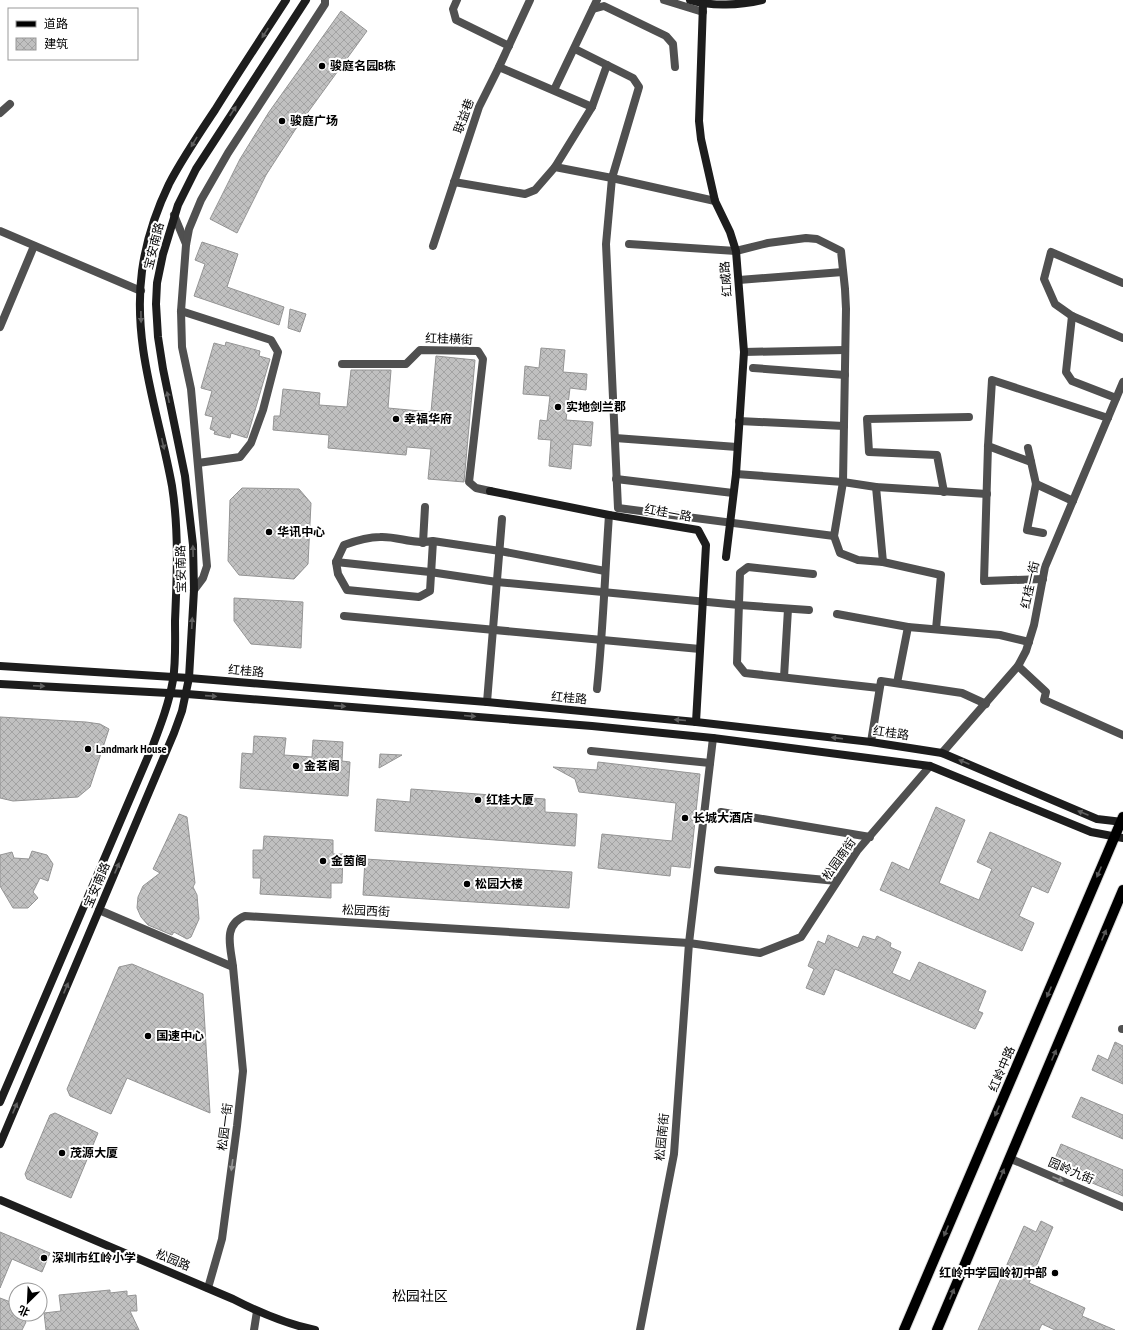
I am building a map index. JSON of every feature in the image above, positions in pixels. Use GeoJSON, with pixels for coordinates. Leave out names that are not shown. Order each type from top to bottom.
{"type":"FeatureCollection","features":[{"type":"Feature","properties":{"kind":"main road","name":"红岭中路"},"geometry":{"type":"LineString","coordinates":[[904,1330],[1119,837],[1122,821]]}},
{"type":"Feature","properties":{"kind":"main road"},"geometry":{"type":"LineString","coordinates":[[938,1330],[1009,1158],[1123,890]]}},
{"type":"Feature","properties":{"kind":"street","name":"宝安南路"},"geometry":{"type":"LineString","coordinates":[[0,1102],[153,745],[162,721],[173,677],[178,549],[176,520],[172,487],[147,376],[141,340],[142,271],[148,246],[160,205],[169,184],[203,128],[286,0]]}},
{"type":"Feature","properties":{"kind":"street","name":"宝安南路"},"geometry":{"type":"LineString","coordinates":[[0,1144],[174,733],[182,711],[189,678],[194,590],[193,545],[185,476],[158,337],[156,304],[157,283],[162,254],[178,205],[196,169],[306,0]]}},
{"type":"Feature","properties":{"kind":"street"},"geometry":{"type":"LineString","coordinates":[[194,590],[203,578],[207,566],[191,389],[182,347],[181,311],[186,244],[189,229],[200,200],[250,118],[325,4],[325,0]]}},
{"type":"Feature","properties":{"kind":"street"},"geometry":{"type":"LineString","coordinates":[[457,0],[453,8],[456,20],[509,46]]}},
{"type":"Feature","properties":{"kind":"street","name":"联益巷"},"geometry":{"type":"LineString","coordinates":[[433,246],[479,107],[530,0]]}},
{"type":"Feature","properties":{"kind":"street"},"geometry":{"type":"LineString","coordinates":[[554,90],[575,49],[597,0]]}},
{"type":"Feature","properties":{"kind":"street"},"geometry":{"type":"LineString","coordinates":[[664,0],[703,8],[762,0]]}},
{"type":"Feature","properties":{"kind":"street"},"geometry":{"type":"LineString","coordinates":[[690,0],[703,8]]}},
{"type":"Feature","properties":{"kind":"street"},"geometry":{"type":"LineString","coordinates":[[593,9],[604,6],[666,36],[673,44],[675,67]]}},
{"type":"Feature","properties":{"kind":"street","name":"红威路"},"geometry":{"type":"LineString","coordinates":[[703,8],[700,121],[701,139],[715,201],[730,232],[736,251],[744,352],[736,474],[726,557]]}},
{"type":"Feature","properties":{"kind":"street"},"geometry":{"type":"LineString","coordinates":[[575,49],[633,78],[639,87],[612,178],[606,244],[618,508],[834,536]]}},
{"type":"Feature","properties":{"kind":"street"},"geometry":{"type":"LineString","coordinates":[[454,182],[526,194],[535,190],[555,167],[592,107],[607,65]]}},
{"type":"Feature","properties":{"kind":"street"},"geometry":{"type":"LineString","coordinates":[[499,67],[592,107]]}},
{"type":"Feature","properties":{"kind":"street"},"geometry":{"type":"LineString","coordinates":[[0,113],[10,104]]}},
{"type":"Feature","properties":{"kind":"street"},"geometry":{"type":"LineString","coordinates":[[555,167],[715,201]]}},
{"type":"Feature","properties":{"kind":"street"},"geometry":{"type":"LineString","coordinates":[[174,215],[186,244]]}},
{"type":"Feature","properties":{"kind":"street"},"geometry":{"type":"LineString","coordinates":[[0,232],[141,291]]}},
{"type":"Feature","properties":{"kind":"street"},"geometry":{"type":"LineString","coordinates":[[629,244],[736,251],[768,243],[806,238],[817,239],[842,251],[845,289],[843,482],[834,536],[840,553],[858,560],[883,562],[940,575],[936,629]]}},
{"type":"Feature","properties":{"kind":"street"},"geometry":{"type":"LineString","coordinates":[[0,327],[34,246]]}},
{"type":"Feature","properties":{"kind":"street"},"geometry":{"type":"LineString","coordinates":[[1123,283],[1052,252],[1044,279],[1055,304],[1072,316],[1123,338]]}},
{"type":"Feature","properties":{"kind":"street"},"geometry":{"type":"LineString","coordinates":[[739,280],[843,272]]}},
{"type":"Feature","properties":{"kind":"street"},"geometry":{"type":"LineString","coordinates":[[181,311],[271,340],[278,352],[263,410],[251,443],[240,457],[198,462]]}},
{"type":"Feature","properties":{"kind":"street"},"geometry":{"type":"LineString","coordinates":[[1072,316],[1066,372],[1072,381],[1116,398]]}},
{"type":"Feature","properties":{"kind":"street","name":"红桂横街"},"geometry":{"type":"LineString","coordinates":[[342,364],[406,364],[420,350],[478,351],[483,358],[469,482],[476,488],[490,491]]}},
{"type":"Feature","properties":{"kind":"street"},"geometry":{"type":"LineString","coordinates":[[744,352],[845,350]]}},
{"type":"Feature","properties":{"kind":"street"},"geometry":{"type":"LineString","coordinates":[[753,368],[845,375]]}},
{"type":"Feature","properties":{"kind":"street"},"geometry":{"type":"LineString","coordinates":[[1043,580],[984,581],[988,446],[992,380],[1108,418]]}},
{"type":"Feature","properties":{"kind":"street","name":"红桂一街"},"geometry":{"type":"LineString","coordinates":[[942,753],[1018,666],[1026,651],[1034,625],[1045,566],[1123,382]]}},
{"type":"Feature","properties":{"kind":"street"},"geometry":{"type":"LineString","coordinates":[[944,492],[938,455],[869,452],[867,419],[969,417]]}},
{"type":"Feature","properties":{"kind":"street"},"geometry":{"type":"LineString","coordinates":[[739,421],[844,426]]}},
{"type":"Feature","properties":{"kind":"street"},"geometry":{"type":"LineString","coordinates":[[615,438],[737,447]]}},
{"type":"Feature","properties":{"kind":"street"},"geometry":{"type":"LineString","coordinates":[[988,446],[1031,462]]}},
{"type":"Feature","properties":{"kind":"street"},"geometry":{"type":"LineString","coordinates":[[1028,448],[1036,484],[1027,530],[1043,533]]}},
{"type":"Feature","properties":{"kind":"street"},"geometry":{"type":"LineString","coordinates":[[736,474],[843,482],[876,487],[987,494]]}},
{"type":"Feature","properties":{"kind":"street"},"geometry":{"type":"LineString","coordinates":[[616,479],[733,493]]}},
{"type":"Feature","properties":{"kind":"street"},"geometry":{"type":"LineString","coordinates":[[1036,484],[1073,501]]}},
{"type":"Feature","properties":{"kind":"street"},"geometry":{"type":"LineString","coordinates":[[876,487],[883,562]]}},
{"type":"Feature","properties":{"kind":"street","name":"红桂一路"},"geometry":{"type":"LineString","coordinates":[[490,491],[609,515],[698,530],[706,544],[696,722]]}},
{"type":"Feature","properties":{"kind":"street"},"geometry":{"type":"LineString","coordinates":[[423,543],[426,507]]}},
{"type":"Feature","properties":{"kind":"street"},"geometry":{"type":"LineString","coordinates":[[597,689],[602,639],[609,515]]}},
{"type":"Feature","properties":{"kind":"street"},"geometry":{"type":"LineString","coordinates":[[487,702],[502,518]]}},
{"type":"Feature","properties":{"kind":"street"},"geometry":{"type":"LineString","coordinates":[[433,541],[430,591],[419,597],[347,590],[338,574],[336,562],[344,546],[356,540],[381,537],[423,543],[433,541],[500,551],[605,571]]}},
{"type":"Feature","properties":{"kind":"street"},"geometry":{"type":"LineString","coordinates":[[336,562],[430,572],[497,582],[738,605],[810,610]]}},
{"type":"Feature","properties":{"kind":"street"},"geometry":{"type":"LineString","coordinates":[[813,574],[748,567],[740,574],[737,663],[745,673],[879,688]]}},
{"type":"Feature","properties":{"kind":"street"},"geometry":{"type":"LineString","coordinates":[[784,677],[788,609]]}},
{"type":"Feature","properties":{"kind":"street"},"geometry":{"type":"LineString","coordinates":[[838,614],[908,627],[1000,635],[1029,642]]}},
{"type":"Feature","properties":{"kind":"street"},"geometry":{"type":"LineString","coordinates":[[344,616],[700,649]]}},
{"type":"Feature","properties":{"kind":"street"},"geometry":{"type":"LineString","coordinates":[[897,683],[908,627]]}},
{"type":"Feature","properties":{"kind":"street","name":"红桂路"},"geometry":{"type":"LineString","coordinates":[[0,666],[189,678],[487,702],[696,722],[871,742],[942,753],[1098,819],[1122,821]]}},
{"type":"Feature","properties":{"kind":"street"},"geometry":{"type":"LineString","coordinates":[[1018,666],[1046,692],[1044,700],[1123,735]]}},
{"type":"Feature","properties":{"kind":"street"},"geometry":{"type":"LineString","coordinates":[[871,742],[881,680],[962,693],[986,704]]}},
{"type":"Feature","properties":{"kind":"street"},"geometry":{"type":"LineString","coordinates":[[0,684],[186,694],[592,726],[713,738],[930,766],[1091,832],[1119,837]]}},
{"type":"Feature","properties":{"kind":"street","name":"松园南街"},"geometry":{"type":"LineString","coordinates":[[640,1330],[674,1154],[689,944],[713,738]]}},
{"type":"Feature","properties":{"kind":"street"},"geometry":{"type":"LineString","coordinates":[[591,751],[710,763]]}},
{"type":"Feature","properties":{"kind":"street","name":"松园南街"},"geometry":{"type":"LineString","coordinates":[[689,944],[760,954],[801,937],[857,851],[930,766]]}},
{"type":"Feature","properties":{"kind":"street"},"geometry":{"type":"LineString","coordinates":[[721,812],[870,837]]}},
{"type":"Feature","properties":{"kind":"street"},"geometry":{"type":"LineString","coordinates":[[718,870],[837,881]]}},
{"type":"Feature","properties":{"kind":"street"},"geometry":{"type":"LineString","coordinates":[[99,910],[233,967]]}},
{"type":"Feature","properties":{"kind":"street","name":"松园西街"},"geometry":{"type":"LineString","coordinates":[[233,967],[230,934],[234,923],[238,918],[245,916],[689,944]]}},
{"type":"Feature","properties":{"kind":"street","name":"松园一街"},"geometry":{"type":"LineString","coordinates":[[208,1288],[222,1239],[237,1126],[242,1071],[233,967]]}},
{"type":"Feature","properties":{"kind":"street","name":"园岭九街"},"geometry":{"type":"LineString","coordinates":[[1009,1158],[1123,1207]]}},
{"type":"Feature","properties":{"kind":"street","name":"松园路"},"geometry":{"type":"LineString","coordinates":[[0,1200],[208,1288],[283,1322],[315,1330]]}},
{"type":"Feature","properties":{"kind":"street"},"geometry":{"type":"LineString","coordinates":[[254,1330],[257,1311]]}},
{"type":"Feature","properties":{"kind":"building","name":"骏庭广场"},"geometry":{"type":"Polygon","coordinates":[[[341,11],[367,31],[295,130],[266,175],[237,233],[210,219],[240,159],[269,112],[341,11]]]}},
{"type":"Feature","properties":{"kind":"building"},"geometry":{"type":"Polygon","coordinates":[[[202,242],[238,254],[227,287],[284,307],[279,325],[194,296],[205,264],[195,260],[202,242]]]}},
{"type":"Feature","properties":{"kind":"building"},"geometry":{"type":"Polygon","coordinates":[[[290,309],[306,314],[300,332],[288,328],[290,309]]]}},
{"type":"Feature","properties":{"kind":"building"},"geometry":{"type":"Polygon","coordinates":[[[226,342],[260,351],[259,356],[270,359],[247,438],[231,433],[230,438],[214,434],[215,431],[210,429],[213,417],[205,415],[212,391],[201,388],[214,343],[225,346],[226,342]]]}},
{"type":"Feature","properties":{"kind":"building","name":"实地剑兰郡"},"geometry":{"type":"Polygon","coordinates":[[[541,348],[565,350],[563,372],[587,374],[586,390],[570,388],[566,420],[593,422],[591,446],[573,444],[571,469],[549,466],[551,440],[538,439],[540,420],[547,421],[550,396],[523,394],[525,366],[539,368],[541,348]]]}},
{"type":"Feature","properties":{"kind":"building","name":"幸福华府"},"geometry":{"type":"Polygon","coordinates":[[[436,356],[475,360],[464,482],[428,479],[431,449],[407,447],[406,455],[328,448],[329,435],[273,430],[274,416],[280,416],[283,389],[320,393],[319,405],[347,407],[351,370],[391,370],[388,408],[431,412],[436,356]]]}},
{"type":"Feature","properties":{"kind":"building","name":"华讯中心"},"geometry":{"type":"Polygon","coordinates":[[[242,488],[299,489],[311,503],[308,564],[294,579],[239,575],[228,561],[230,500],[242,488]]]}},
{"type":"Feature","properties":{"kind":"building"},"geometry":{"type":"Polygon","coordinates":[[[234,598],[303,602],[301,648],[251,644],[234,621],[234,598]]]}},
{"type":"Feature","properties":{"kind":"building"},"geometry":{"type":"Polygon","coordinates":[[[0,717],[86,722],[100,724],[109,729],[90,787],[78,797],[13,801],[0,798],[0,717]]]}},
{"type":"Feature","properties":{"kind":"building","name":"金茗阁"},"geometry":{"type":"Polygon","coordinates":[[[254,736],[286,738],[284,755],[312,757],[313,740],[343,742],[342,761],[350,762],[348,796],[240,788],[242,753],[253,754],[254,736]]]}},
{"type":"Feature","properties":{"kind":"building"},"geometry":{"type":"Polygon","coordinates":[[[380,754],[402,755],[379,768],[380,754]]]}},
{"type":"Feature","properties":{"kind":"building","name":"长城大酒店"},"geometry":{"type":"Polygon","coordinates":[[[598,762],[700,774],[690,868],[671,866],[670,876],[598,868],[602,834],[672,841],[676,803],[579,792],[575,779],[553,767],[597,770],[598,762]]]}},
{"type":"Feature","properties":{"kind":"building","name":"红桂大厦"},"geometry":{"type":"Polygon","coordinates":[[[411,789],[545,799],[545,812],[577,814],[575,846],[375,831],[377,799],[410,802],[411,789]]]}},
{"type":"Feature","properties":{"kind":"building"},"geometry":{"type":"Polygon","coordinates":[[[936,807],[965,820],[939,883],[979,900],[992,869],[977,862],[990,832],[1061,863],[1048,893],[1032,886],[1019,916],[1034,923],[1022,951],[880,890],[892,862],[909,870],[936,807]]]}},
{"type":"Feature","properties":{"kind":"building"},"geometry":{"type":"Polygon","coordinates":[[[179,814],[187,817],[195,883],[193,887],[197,895],[199,919],[191,937],[187,939],[174,932],[172,935],[148,925],[141,917],[137,908],[138,897],[143,886],[160,873],[153,869],[179,814]]]}},
{"type":"Feature","properties":{"kind":"building","name":"金茵阁"},"geometry":{"type":"Polygon","coordinates":[[[264,836],[333,840],[333,854],[343,854],[342,883],[331,883],[331,898],[260,894],[261,878],[253,878],[253,850],[263,850],[264,836]]]}},
{"type":"Feature","properties":{"kind":"building"},"geometry":{"type":"Polygon","coordinates":[[[32,851],[47,855],[53,864],[48,881],[40,878],[33,892],[38,898],[28,908],[13,908],[0,886],[0,855],[12,852],[14,858],[29,859],[32,851]]]}},
{"type":"Feature","properties":{"kind":"building","name":"松园大楼"},"geometry":{"type":"Polygon","coordinates":[[[365,859],[572,872],[569,908],[363,895],[365,859]]]}},
{"type":"Feature","properties":{"kind":"building"},"geometry":{"type":"Polygon","coordinates":[[[828,935],[858,948],[863,936],[875,940],[877,936],[891,943],[890,947],[901,952],[892,973],[910,981],[919,962],[986,991],[978,1011],[983,1013],[975,1029],[835,969],[824,995],[806,988],[814,969],[808,966],[818,941],[825,944],[828,935]]]}},
{"type":"Feature","properties":{"kind":"building"},"geometry":{"type":"Polygon","coordinates":[[[132,964],[203,994],[210,1113],[127,1078],[111,1114],[70,1096],[67,1089],[119,967],[132,964]]]}},
{"type":"Feature","properties":{"kind":"building"},"geometry":{"type":"Polygon","coordinates":[[[1115,1042],[1123,1046],[1123,1084],[1092,1070],[1098,1055],[1108,1060],[1115,1042]]]}},
{"type":"Feature","properties":{"kind":"building"},"geometry":{"type":"Polygon","coordinates":[[[1081,1097],[1123,1115],[1123,1139],[1072,1117],[1081,1097]]]}},
{"type":"Feature","properties":{"kind":"building","name":"茂源大厦"},"geometry":{"type":"Polygon","coordinates":[[[55,1113],[98,1133],[71,1198],[27,1179],[25,1174],[50,1115],[55,1113]]]}},
{"type":"Feature","properties":{"kind":"building"},"geometry":{"type":"Polygon","coordinates":[[[1061,1144],[1123,1170],[1123,1196],[1052,1166],[1061,1144]]]}},
{"type":"Feature","properties":{"kind":"building"},"geometry":{"type":"Polygon","coordinates":[[[1041,1221],[1053,1227],[1029,1283],[1085,1308],[1082,1316],[1115,1330],[1055,1330],[1042,1324],[1039,1330],[978,1330],[1024,1226],[1036,1232],[1041,1221]]]}},
{"type":"Feature","properties":{"kind":"building"},"geometry":{"type":"Polygon","coordinates":[[[0,1232],[50,1253],[42,1272],[12,1259],[0,1288],[0,1232]]]}},
{"type":"Feature","properties":{"kind":"building"},"geometry":{"type":"Polygon","coordinates":[[[110,1290],[110,1293],[127,1291],[127,1296],[136,1295],[137,1311],[130,1311],[139,1330],[46,1330],[45,1322],[48,1322],[48,1313],[61,1311],[59,1295],[110,1290]]]}},
{"type":"Feature","properties":{"kind":"building"},"geometry":{"type":"Polygon","coordinates":[[[0,1298],[8,1301],[8,1322],[26,1322],[22,1330],[0,1330],[0,1298]]]}},
{"type":"Feature","properties":{"kind":"place","name":"骏庭名园B栋"},"geometry":{"type":"Point","coordinates":[322,66]}},
{"type":"Feature","properties":{"kind":"place","name":"骏庭广场"},"geometry":{"type":"Point","coordinates":[282,121]}},
{"type":"Feature","properties":{"kind":"place","name":"实地剑兰郡"},"geometry":{"type":"Point","coordinates":[558,407]}},
{"type":"Feature","properties":{"kind":"place","name":"幸福华府"},"geometry":{"type":"Point","coordinates":[396,419]}},
{"type":"Feature","properties":{"kind":"place","name":"华讯中心"},"geometry":{"type":"Point","coordinates":[269,532]}},
{"type":"Feature","properties":{"kind":"place","name":"Landmark House"},"geometry":{"type":"Point","coordinates":[88,749]}},
{"type":"Feature","properties":{"kind":"place","name":"金茗阁"},"geometry":{"type":"Point","coordinates":[296,766]}},
{"type":"Feature","properties":{"kind":"place","name":"红桂大厦"},"geometry":{"type":"Point","coordinates":[478,800]}},
{"type":"Feature","properties":{"kind":"place","name":"长城大酒店"},"geometry":{"type":"Point","coordinates":[685,818]}},
{"type":"Feature","properties":{"kind":"place","name":"金茵阁"},"geometry":{"type":"Point","coordinates":[323,861]}},
{"type":"Feature","properties":{"kind":"place","name":"松园大楼"},"geometry":{"type":"Point","coordinates":[467,884]}},
{"type":"Feature","properties":{"kind":"place","name":"国速中心"},"geometry":{"type":"Point","coordinates":[148,1036]}},
{"type":"Feature","properties":{"kind":"place","name":"茂源大厦"},"geometry":{"type":"Point","coordinates":[62,1153]}},
{"type":"Feature","properties":{"kind":"place","name":"深圳市红岭小学"},"geometry":{"type":"Point","coordinates":[44,1258]}},
{"type":"Feature","properties":{"kind":"place","name":"红岭中学园岭初中部"},"geometry":{"type":"Point","coordinates":[1055,1273]}},
{"type":"Feature","properties":{"kind":"district","name":"松园社区"},"geometry":{"type":"Point","coordinates":[420,1296]}}]}
